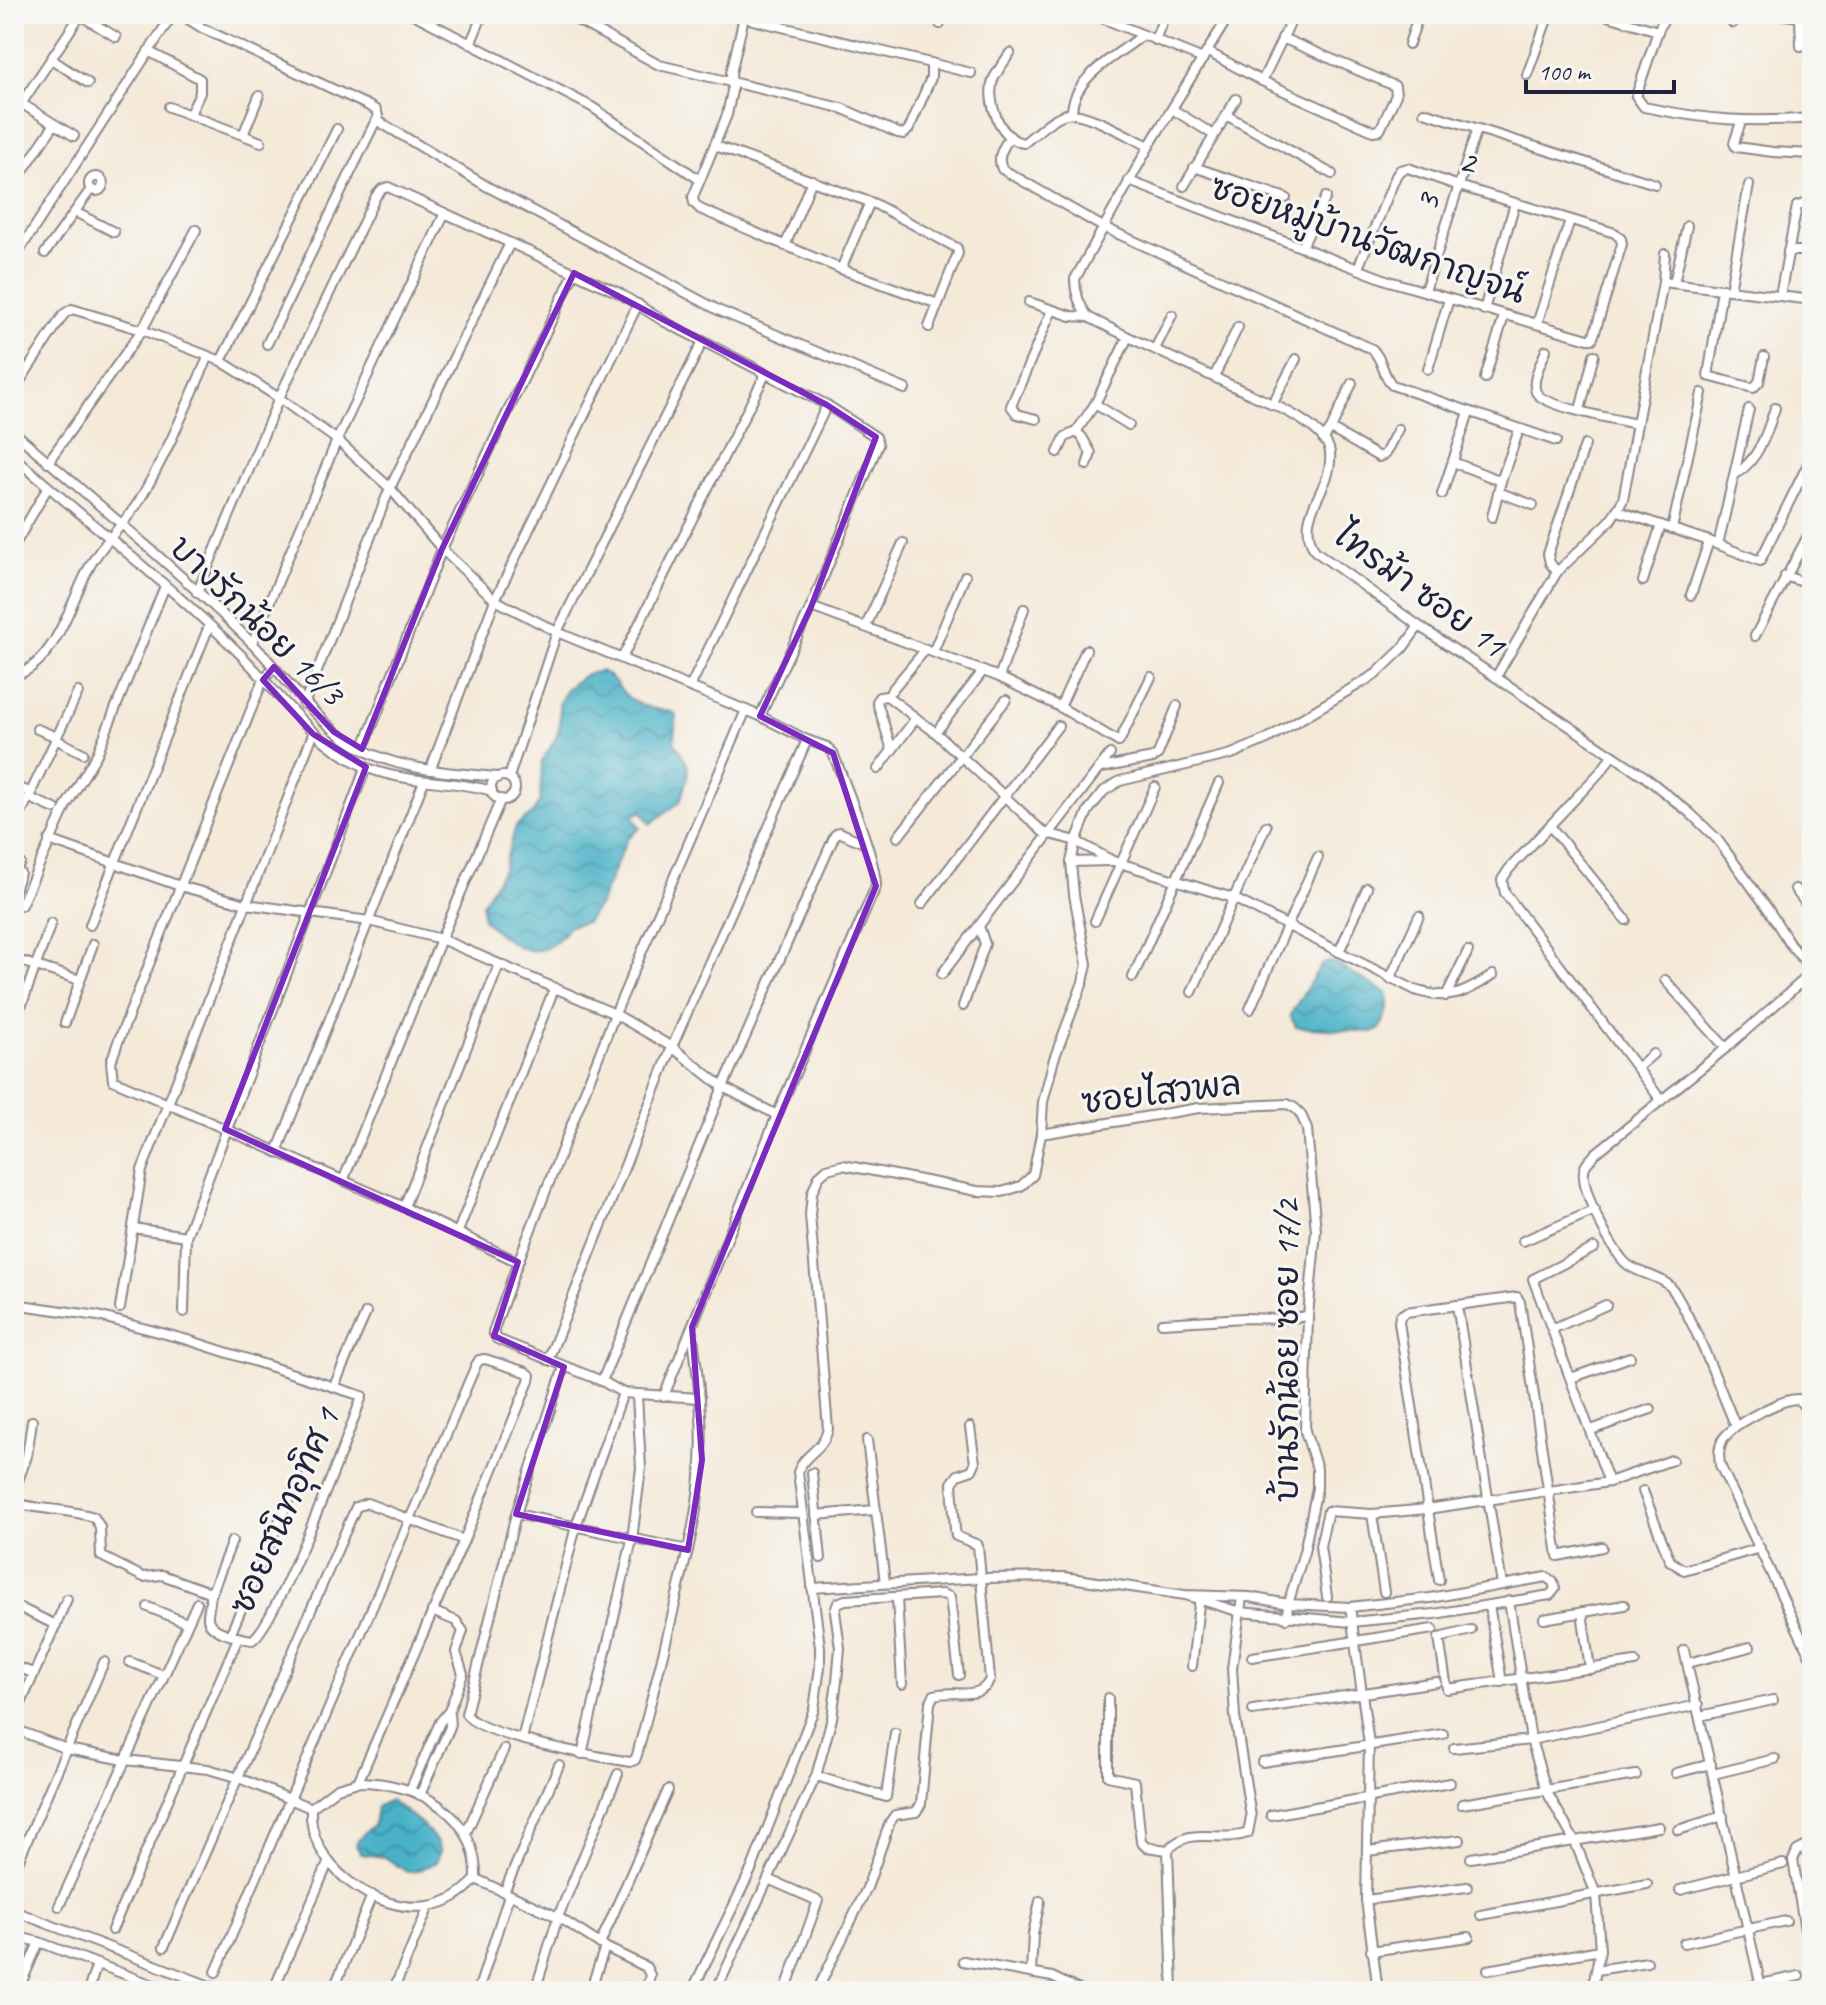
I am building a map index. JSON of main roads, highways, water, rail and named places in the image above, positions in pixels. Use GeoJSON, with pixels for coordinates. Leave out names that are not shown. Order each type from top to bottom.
{"type":"FeatureCollection","features":[{"type":"Feature","properties":{"kind":"water"},"geometry":{"type":"Polygon","coordinates":[[[601,671],[634,701],[673,712],[676,716],[674,741],[688,765],[687,779],[680,802],[650,824],[642,811],[633,816],[640,828],[627,839],[600,903],[586,922],[569,926],[548,947],[526,950],[505,938],[483,919],[482,904],[503,869],[516,826],[533,813],[540,800],[542,761],[556,738],[560,724],[559,705],[566,689],[586,674],[601,671]]]}},
{"type":"Feature","properties":{"kind":"water"},"geometry":{"type":"Polygon","coordinates":[[[1334,963],[1388,994],[1388,1010],[1380,1029],[1372,1032],[1296,1027],[1290,1015],[1321,965],[1334,963]]]}},
{"type":"Feature","properties":{"kind":"water"},"geometry":{"type":"Polygon","coordinates":[[[390,1800],[432,1835],[441,1851],[436,1862],[418,1871],[407,1872],[385,1857],[362,1854],[356,1846],[374,1824],[377,1807],[390,1800]]]}}]}
